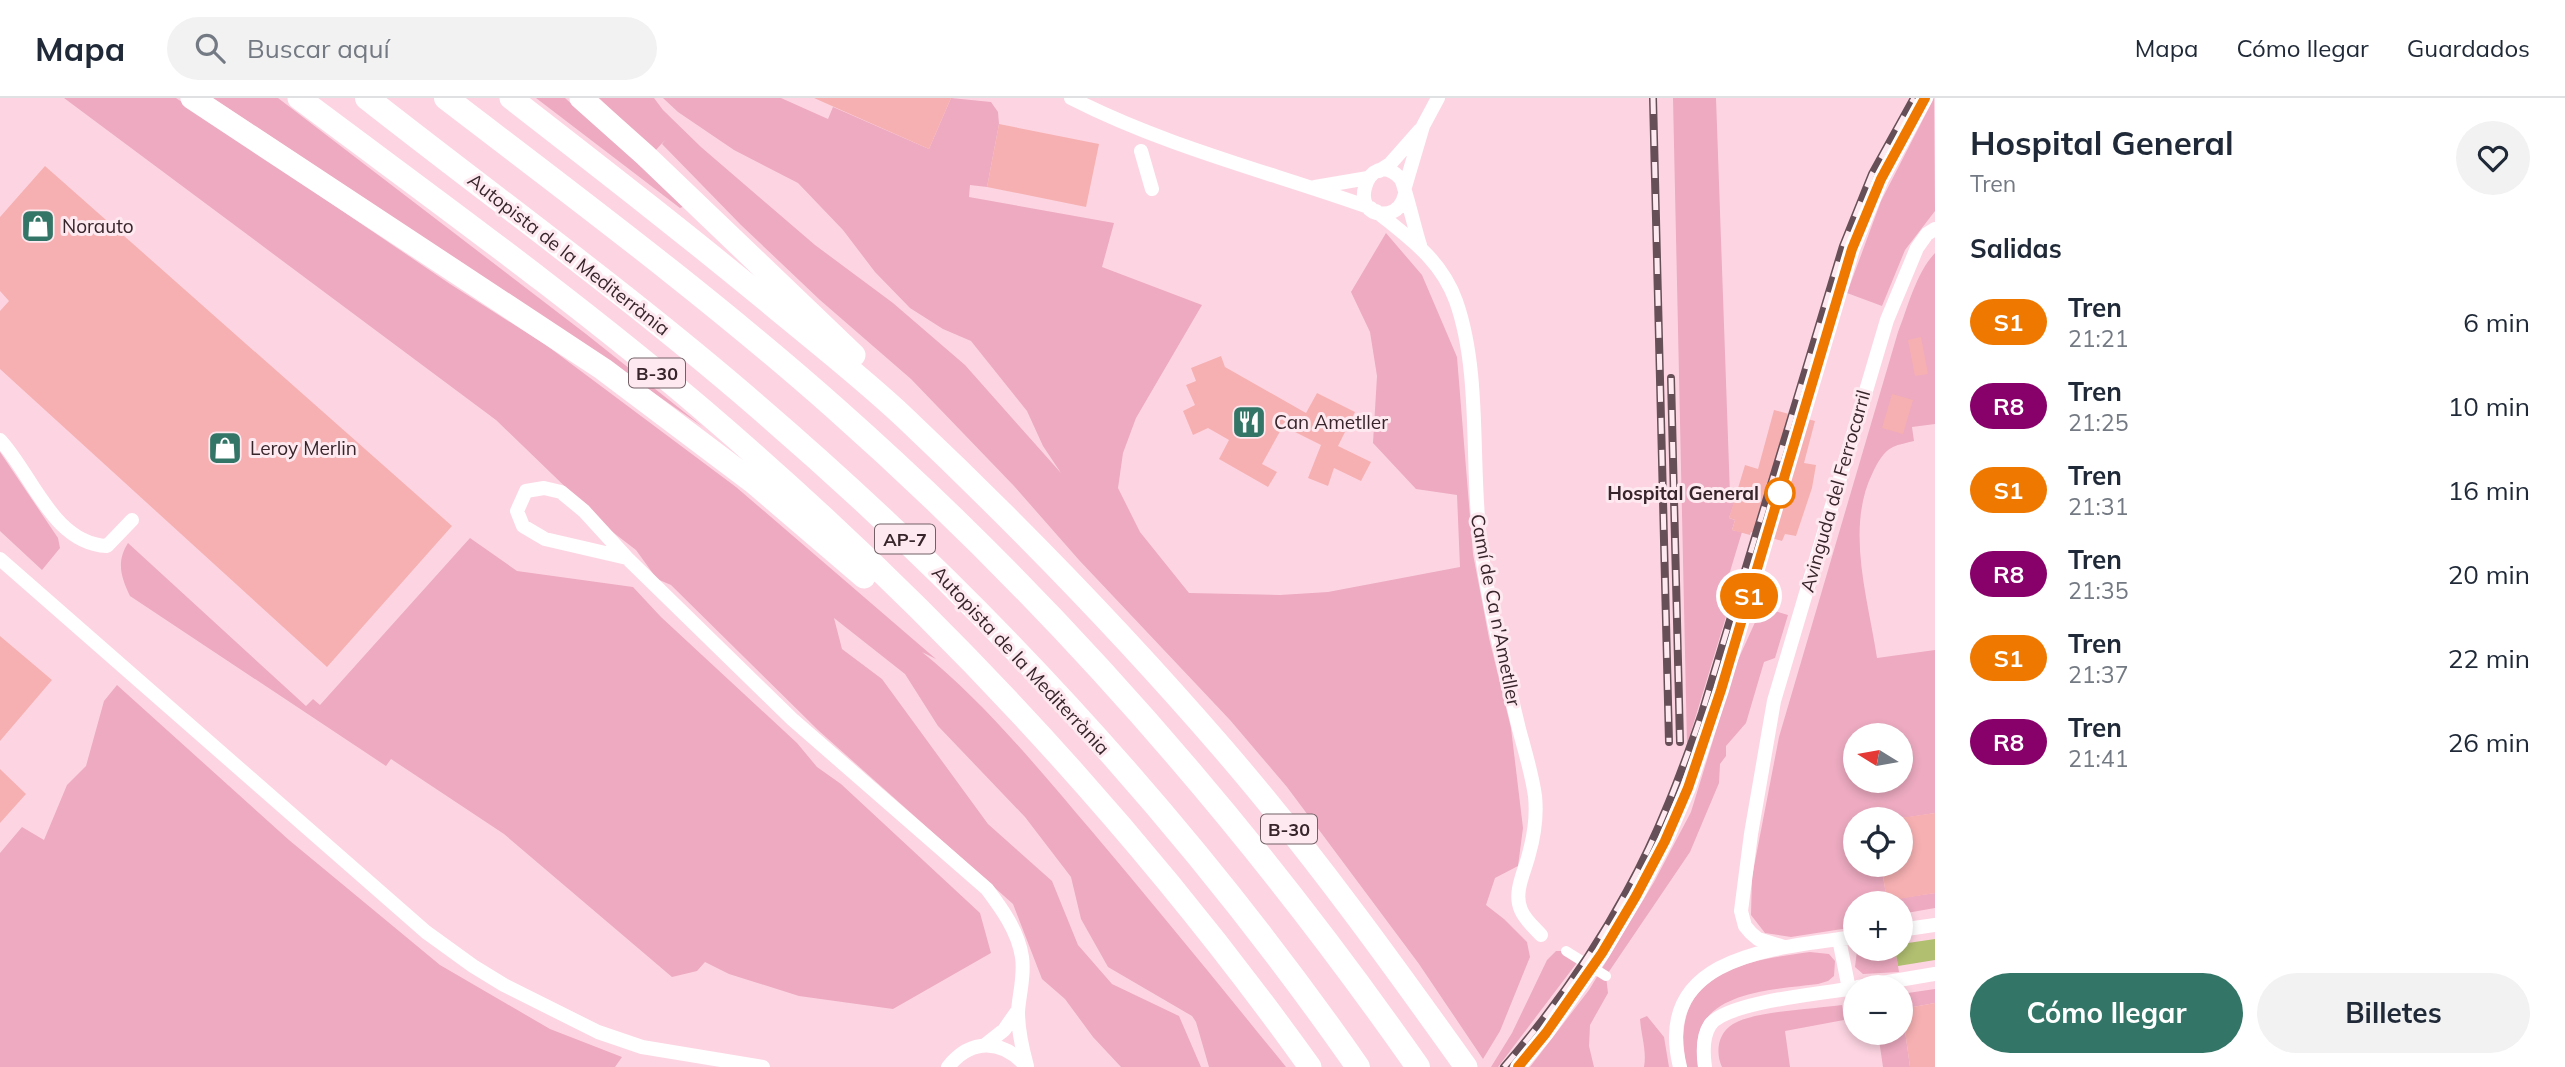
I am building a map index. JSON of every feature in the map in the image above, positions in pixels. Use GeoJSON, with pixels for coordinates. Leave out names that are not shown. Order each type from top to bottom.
{"type":"FeatureCollection","features":[{"type":"Feature","properties":{"kind":"highway"},"geometry":{"type":"LineString","coordinates":[[192,98],[603,369],[753,482],[988,680]]}},
{"type":"Feature","properties":{"kind":"highway","name":"B-30"},"geometry":{"type":"LineString","coordinates":[[299,98],[546,285],[702,409],[839,533],[988,680],[1152,862],[1246,980],[1310,1067]]}},
{"type":"Feature","properties":{"kind":"highway","name":"Autopista de la Mediterrània"},"geometry":{"type":"LineString","coordinates":[[367,98],[726,379],[823,463],[970,603],[1051,688],[1168,820],[1259,933],[1358,1067]]}},
{"type":"Feature","properties":{"kind":"highway","name":"AP-7"},"geometry":{"type":"LineString","coordinates":[[446,98],[644,250],[772,354],[898,466],[1018,583],[1116,685],[1228,816],[1318,930],[1418,1067]]}},
{"type":"Feature","properties":{"kind":"highway","name":"B-30"},"geometry":{"type":"LineString","coordinates":[[511,98],[665,217],[903,416],[1100,612],[1233,761],[1360,920],[1466,1067]]}},
{"type":"Feature","properties":{"kind":"highway"},"geometry":{"type":"LineString","coordinates":[[581,98],[655,165],[894,394],[1005,516]]}},
{"type":"Feature","properties":{"kind":"street","name":"Camí de Ca n'Ametller"},"geometry":{"type":"LineString","coordinates":[[1071,98],[1139,129],[1230,164],[1313,188],[1374,210],[1420,245],[1455,299],[1468,346],[1474,480],[1481,548],[1535,795],[1530,852],[1519,888],[1518,901],[1525,917],[1541,935]]}},
{"type":"Feature","properties":{"kind":"street"},"geometry":{"type":"LineString","coordinates":[[1423,126],[1390,164],[1374,174],[1363,190],[1366,203],[1374,210],[1383,213],[1395,210],[1404,201],[1423,126],[1438,98]]}},
{"type":"Feature","properties":{"kind":"street"},"geometry":{"type":"LineString","coordinates":[[1140,152],[1152,189]]}},
{"type":"Feature","properties":{"kind":"street"},"geometry":{"type":"LineString","coordinates":[[1374,174],[1392,172],[1398,176],[1405,191]]}},
{"type":"Feature","properties":{"kind":"street","name":"Camí de Ca n'Ametller"},"geometry":{"type":"LineString","coordinates":[[1313,188],[1374,174]]}},
{"type":"Feature","properties":{"kind":"street","name":"Camí de Ca n'Ametller"},"geometry":{"type":"LineString","coordinates":[[1405,191],[1420,245]]}},
{"type":"Feature","properties":{"kind":"street","name":"Avinguda del Ferrocarril"},"geometry":{"type":"LineString","coordinates":[[1784,947],[1758,939],[1745,926],[1741,911],[1774,701],[1886,320],[1917,248],[1927,234],[1935,229]]}},
{"type":"Feature","properties":{"kind":"street"},"geometry":{"type":"LineString","coordinates":[[0,440],[11,451],[35,492],[77,539],[107,546],[132,520]]}},
{"type":"Feature","properties":{"kind":"street"},"geometry":{"type":"LineString","coordinates":[[627,558],[545,539],[523,526],[517,511],[526,491],[544,488],[561,492],[608,534],[627,558],[792,719],[987,889],[1008,917],[1022,956],[1019,1040],[1027,1067]]}},
{"type":"Feature","properties":{"kind":"street"},"geometry":{"type":"LineString","coordinates":[[0,559],[406,915],[473,966],[598,1032],[642,1047],[763,1067]]}},
{"type":"Feature","properties":{"kind":"street"},"geometry":{"type":"LineString","coordinates":[[1913,928],[1935,925]]}},
{"type":"Feature","properties":{"kind":"street"},"geometry":{"type":"LineString","coordinates":[[1680,1067],[1676,1030],[1681,1010],[1693,988],[1709,973],[1754,954],[1843,938]]}},
{"type":"Feature","properties":{"kind":"street"},"geometry":{"type":"LineString","coordinates":[[1839,939],[1850,975]]}},
{"type":"Feature","properties":{"kind":"street"},"geometry":{"type":"LineString","coordinates":[[1566,951],[1605,976]]}},
{"type":"Feature","properties":{"kind":"street"},"geometry":{"type":"LineString","coordinates":[[1913,978],[1935,974]]}},
{"type":"Feature","properties":{"kind":"street"},"geometry":{"type":"LineString","coordinates":[[1705,1067],[1704,1039],[1710,1025],[1727,1011],[1843,990]]}},
{"type":"Feature","properties":{"kind":"street"},"geometry":{"type":"LineString","coordinates":[[985,1045],[1004,1030],[1018,1010]]}},
{"type":"Feature","properties":{"kind":"street"},"geometry":{"type":"LineString","coordinates":[[948,1067],[969,1048],[985,1045],[1001,1047],[1016,1054],[1027,1067]]}},
{"type":"Feature","properties":{"kind":"shaded area"},"geometry":{"type":"Polygon","coordinates":[[[64,98],[176,98],[450,284],[546,345],[736,487],[936,659],[922,652],[989,714],[1115,858],[1286,1067],[1209,1067],[1192,1016],[1108,967],[1081,919],[1071,877],[1025,817],[938,726],[905,674],[834,618],[842,649],[882,679],[988,824],[1052,881],[1078,945],[1112,984],[1179,1016],[1201,1067],[1121,1067],[1093,1037],[1065,999],[1042,979],[1013,904],[818,730],[671,585],[657,579],[636,550],[610,530],[496,420],[64,98]]]}},
{"type":"Feature","properties":{"kind":"shaded area"},"geometry":{"type":"Polygon","coordinates":[[[213,98],[278,98],[703,427],[574,338],[213,98]]]}},
{"type":"Feature","properties":{"kind":"shaded area"},"geometry":{"type":"Polygon","coordinates":[[[536,98],[565,98],[685,206],[680,208],[536,98]]]}},
{"type":"Feature","properties":{"kind":"shaded area"},"geometry":{"type":"Polygon","coordinates":[[[599,98],[654,98],[701,147],[815,245],[893,303],[965,365],[1061,473],[1043,446],[1027,411],[971,341],[943,329],[910,308],[875,272],[843,230],[798,183],[734,150],[678,112],[663,98],[781,98],[828,119],[833,107],[929,149],[951,98],[991,102],[998,112],[999,124],[987,187],[970,185],[969,197],[1114,223],[1102,267],[1202,305],[1136,418],[1123,453],[1118,488],[1140,532],[1189,593],[1280,595],[1328,592],[1460,567],[1457,495],[1416,489],[1373,443],[1377,376],[1370,332],[1351,292],[1386,233],[1422,275],[1457,357],[1473,554],[1489,638],[1511,728],[1523,828],[1518,866],[1495,878],[1486,905],[1527,942],[1530,957],[1500,1031],[1483,1059],[1419,964],[1287,787],[1230,720],[1079,560],[1014,486],[911,379],[820,300],[741,225],[662,144],[665,140],[655,151],[599,98]]]}},
{"type":"Feature","properties":{"kind":"shaded area"},"geometry":{"type":"Polygon","coordinates":[[[1673,98],[1716,98],[1730,495],[1736,498],[1729,518],[1735,520],[1732,530],[1742,532],[1719,608],[1728,610],[1687,745],[1673,98]]]}},
{"type":"Feature","properties":{"kind":"shaded area"},"geometry":{"type":"Polygon","coordinates":[[[1934,98],[1935,211],[1905,250],[1882,306],[1847,293],[1881,201],[1934,98]]]}},
{"type":"Feature","properties":{"kind":"shaded area"},"geometry":{"type":"Polygon","coordinates":[[[1935,253],[1935,424],[1912,427],[1914,441],[1893,447],[1879,461],[1865,494],[1860,540],[1864,588],[1877,658],[1935,650],[1935,813],[1913,816],[1913,807],[1843,807],[1843,877],[1883,877],[1885,891],[1843,891],[1843,929],[1791,937],[1765,933],[1751,915],[1752,877],[1779,737],[1898,332],[1918,280],[1935,253]]]}},
{"type":"Feature","properties":{"kind":"shaded area"},"geometry":{"type":"Polygon","coordinates":[[[0,452],[58,538],[60,548],[42,570],[0,531],[0,452]]]}},
{"type":"Feature","properties":{"kind":"shaded area"},"geometry":{"type":"Polygon","coordinates":[[[470,538],[517,571],[633,587],[661,617],[797,743],[817,767],[841,784],[980,913],[991,953],[893,1009],[799,996],[729,974],[705,962],[697,971],[672,977],[504,834],[391,759],[386,766],[130,596],[121,570],[122,557],[128,543],[306,706],[313,699],[320,705],[470,538]]]}},
{"type":"Feature","properties":{"kind":"shaded area"},"geometry":{"type":"Polygon","coordinates":[[[1762,607],[1788,615],[1775,658],[1764,662],[1746,723],[1726,746],[1726,756],[1720,764],[1719,783],[1690,852],[1606,976],[1608,993],[1590,1025],[1589,1046],[1594,1067],[1530,1067],[1589,990],[1654,882],[1691,812],[1737,662],[1762,607]]]}},
{"type":"Feature","properties":{"kind":"shaded area"},"geometry":{"type":"Polygon","coordinates":[[[117,685],[289,840],[440,965],[550,1029],[622,1057],[615,1067],[0,1067],[0,853],[22,827],[44,840],[67,785],[86,766],[104,701],[117,685]]]}},
{"type":"Feature","properties":{"kind":"shaded area"},"geometry":{"type":"Polygon","coordinates":[[[1935,893],[1935,908],[1913,912],[1913,896],[1935,893]]]}},
{"type":"Feature","properties":{"kind":"shaded area"},"geometry":{"type":"Polygon","coordinates":[[[1935,939],[1935,960],[1898,966],[1897,961],[1913,961],[1913,942],[1935,939]]]}},
{"type":"Feature","properties":{"kind":"shaded area"},"geometry":{"type":"Polygon","coordinates":[[[1556,951],[1566,951],[1579,960],[1498,1067],[1491,1067],[1512,1033],[1547,960],[1556,951]]]}},
{"type":"Feature","properties":{"kind":"shaded area"},"geometry":{"type":"Polygon","coordinates":[[[1810,952],[1829,954],[1835,961],[1834,976],[1818,984],[1749,994],[1717,1008],[1706,1019],[1699,1034],[1698,1067],[1686,1067],[1684,1028],[1689,1007],[1700,991],[1731,969],[1771,958],[1810,952]]]}},
{"type":"Feature","properties":{"kind":"shaded area"},"geometry":{"type":"Polygon","coordinates":[[[1856,961],[1897,961],[1899,972],[1863,974],[1855,967],[1856,961]]]}},
{"type":"Feature","properties":{"kind":"shaded area"},"geometry":{"type":"Polygon","coordinates":[[[1935,989],[1935,1003],[1913,1007],[1913,992],[1935,989]]]}},
{"type":"Feature","properties":{"kind":"shaded area"},"geometry":{"type":"Polygon","coordinates":[[[1842,1005],[1843,1020],[1785,1031],[1790,1067],[1722,1067],[1719,1043],[1724,1032],[1733,1024],[1770,1013],[1842,1005]]]}},
{"type":"Feature","properties":{"kind":"shaded area"},"geometry":{"type":"Polygon","coordinates":[[[1647,1016],[1664,1037],[1669,1067],[1644,1067],[1640,1019],[1647,1016]]]}},
{"type":"Feature","properties":{"kind":"shaded area"},"geometry":{"type":"Polygon","coordinates":[[[1880,1045],[1907,1045],[1910,1067],[1883,1067],[1880,1045]]]}},
{"type":"Feature","properties":{"kind":"building"},"geometry":{"type":"Polygon","coordinates":[[[814,98],[951,98],[929,149],[814,98]]]}},
{"type":"Feature","properties":{"kind":"building"},"geometry":{"type":"Polygon","coordinates":[[[999,124],[1099,144],[1086,207],[987,187],[999,124]]]}},
{"type":"Feature","properties":{"kind":"building","name":"Leroy Merlin"},"geometry":{"type":"Polygon","coordinates":[[[45,166],[452,526],[327,667],[0,369],[0,311],[9,301],[0,291],[0,217],[45,166]]]}},
{"type":"Feature","properties":{"kind":"building"},"geometry":{"type":"Polygon","coordinates":[[[1921,337],[1928,374],[1915,376],[1908,340],[1921,337]]]}},
{"type":"Feature","properties":{"kind":"building"},"geometry":{"type":"Polygon","coordinates":[[[1221,356],[1225,367],[1306,413],[1317,393],[1355,412],[1338,446],[1371,462],[1361,481],[1334,468],[1328,486],[1308,478],[1321,445],[1283,426],[1262,464],[1277,472],[1268,487],[1219,459],[1229,440],[1208,428],[1193,435],[1183,411],[1195,405],[1186,385],[1196,381],[1191,368],[1221,356]]]}},
{"type":"Feature","properties":{"kind":"building"},"geometry":{"type":"Polygon","coordinates":[[[1892,394],[1913,400],[1903,434],[1882,428],[1892,394]]]}},
{"type":"Feature","properties":{"kind":"building"},"geometry":{"type":"Polygon","coordinates":[[[1774,410],[1815,421],[1804,463],[1816,465],[1812,488],[1796,536],[1785,534],[1782,541],[1751,532],[1750,535],[1732,530],[1735,520],[1729,518],[1745,465],[1758,469],[1774,410]]]}},
{"type":"Feature","properties":{"kind":"building"},"geometry":{"type":"Polygon","coordinates":[[[0,636],[52,680],[0,741],[0,636]]]}},
{"type":"Feature","properties":{"kind":"building"},"geometry":{"type":"Polygon","coordinates":[[[0,769],[26,794],[0,823],[0,769]]]}},
{"type":"Feature","properties":{"kind":"building"},"geometry":{"type":"Polygon","coordinates":[[[1935,813],[1935,893],[1913,897],[1913,891],[1885,891],[1883,877],[1913,877],[1913,816],[1935,813]]]}},
{"type":"Feature","properties":{"kind":"building"},"geometry":{"type":"Polygon","coordinates":[[[1935,1003],[1935,1067],[1910,1067],[1907,1045],[1913,1045],[1913,1007],[1935,1003]]]}},
{"type":"Feature","properties":{"kind":"railway"},"geometry":{"type":"LineString","coordinates":[[1653,98],[1669,742]]}},
{"type":"Feature","properties":{"kind":"railway"},"geometry":{"type":"LineString","coordinates":[[1504,1067],[1555,1004],[1586,960],[1638,870],[1668,804],[1702,713],[1843,246],[1872,174],[1914,98]]}},
{"type":"Feature","properties":{"kind":"railway"},"geometry":{"type":"LineString","coordinates":[[1639,891],[1688,788],[1713,716],[1840,288]]}},
{"type":"Feature","properties":{"kind":"railway"},"geometry":{"type":"LineString","coordinates":[[1671,378],[1680,742]]}},
{"type":"Feature","properties":{"kind":"train","name":"S1"},"geometry":{"type":"LineString","coordinates":[[1518,1067],[1546,1033],[1602,953],[1665,841],[1688,788],[1721,690],[1852,249],[1881,179],[1925,98]]}},
{"type":"Feature","properties":{"kind":"place","name":"Norauto"},"geometry":{"type":"Point","coordinates":[38,226]}},
{"type":"Feature","properties":{"kind":"place","name":"Can Ametller"},"geometry":{"type":"Point","coordinates":[1249,422]}},
{"type":"Feature","properties":{"kind":"place","name":"Leroy Merlin"},"geometry":{"type":"Point","coordinates":[225,448]}},
{"type":"Feature","properties":{"kind":"place","name":"Hospital General"},"geometry":{"type":"Point","coordinates":[1780,493]}}]}
